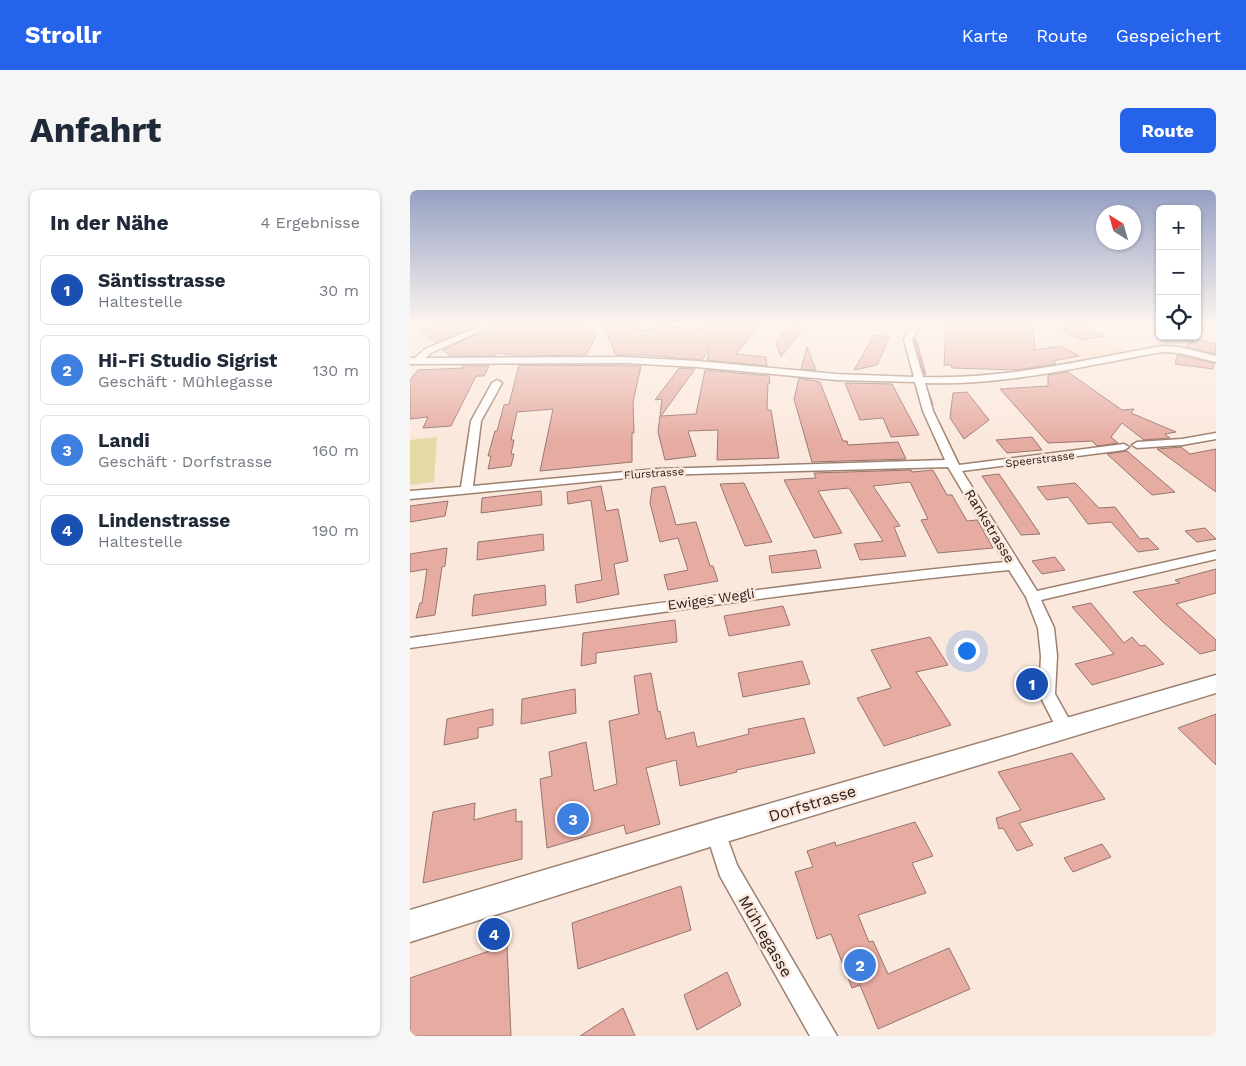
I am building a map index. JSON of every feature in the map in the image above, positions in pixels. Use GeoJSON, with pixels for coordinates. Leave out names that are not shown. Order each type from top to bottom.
{"type":"FeatureCollection","features":[{"type":"Feature","properties":{"kind":"main road","name":"Dorfstrasse"},"geometry":{"type":"LineString","coordinates":[[410,926],[716,832],[1216,684]]}},
{"type":"Feature","properties":{"kind":"street"},"geometry":{"type":"LineString","coordinates":[[680,363],[843,377],[919,380],[999,378],[1081,363]]}},
{"type":"Feature","properties":{"kind":"street","name":"Rankstrasse"},"geometry":{"type":"LineString","coordinates":[[914,363],[928,411],[954,466],[1033,597],[1046,628],[1049,656],[1047,694],[1065,728]]}},
{"type":"Feature","properties":{"kind":"street"},"geometry":{"type":"LineString","coordinates":[[467,488],[476,421],[497,383]]}},
{"type":"Feature","properties":{"kind":"street"},"geometry":{"type":"LineString","coordinates":[[1137,446],[1182,442],[1216,436]]}},
{"type":"Feature","properties":{"kind":"street","name":"Speerstrasse"},"geometry":{"type":"LineString","coordinates":[[954,466],[1124,447]]}},
{"type":"Feature","properties":{"kind":"street","name":"Flurstrasse"},"geometry":{"type":"LineString","coordinates":[[410,495],[467,488],[657,472],[829,465],[954,466]]}},
{"type":"Feature","properties":{"kind":"street"},"geometry":{"type":"LineString","coordinates":[[1033,597],[1216,555]]}},
{"type":"Feature","properties":{"kind":"street","name":"Ewiges Wegli"},"geometry":{"type":"LineString","coordinates":[[410,642],[768,592],[890,577],[1014,565]]}},
{"type":"Feature","properties":{"kind":"street","name":"Mühlegasse"},"geometry":{"type":"LineString","coordinates":[[716,832],[728,869],[824,1036]]}},
{"type":"Feature","properties":{"kind":"shaded area"},"geometry":{"type":"Polygon","coordinates":[[[437,437],[434,482],[410,485],[410,440],[437,437]]]}},
{"type":"Feature","properties":{"kind":"building"},"geometry":{"type":"Polygon","coordinates":[[[742,363],[767,363],[767,366],[742,363]]]}},
{"type":"Feature","properties":{"kind":"building"},"geometry":{"type":"Polygon","coordinates":[[[803,363],[813,363],[816,370],[801,369],[803,363]]]}},
{"type":"Feature","properties":{"kind":"building"},"geometry":{"type":"Polygon","coordinates":[[[858,363],[878,363],[877,365],[854,370],[858,363]]]}},
{"type":"Feature","properties":{"kind":"building"},"geometry":{"type":"Polygon","coordinates":[[[944,363],[1056,364],[1017,370],[952,368],[951,365],[944,365],[944,363]]]}},
{"type":"Feature","properties":{"kind":"building"},"geometry":{"type":"Polygon","coordinates":[[[1175,363],[1214,363],[1213,369],[1175,363]]]}},
{"type":"Feature","properties":{"kind":"building"},"geometry":{"type":"Polygon","coordinates":[[[519,365],[641,366],[633,402],[634,433],[632,433],[632,462],[540,471],[553,409],[517,412],[511,440],[514,440],[511,454],[514,454],[511,466],[488,469],[491,456],[488,456],[495,431],[497,431],[504,405],[509,404],[519,365]]]}},
{"type":"Feature","properties":{"kind":"building"},"geometry":{"type":"Polygon","coordinates":[[[462,366],[489,366],[484,376],[476,376],[451,426],[423,428],[428,417],[410,419],[410,380],[418,370],[464,368],[462,366]]]}},
{"type":"Feature","properties":{"kind":"building"},"geometry":{"type":"Polygon","coordinates":[[[679,368],[695,369],[661,416],[696,414],[705,370],[769,376],[767,410],[771,410],[779,458],[717,460],[718,430],[688,431],[696,456],[665,460],[658,432],[662,399],[655,400],[679,368]]]}},
{"type":"Feature","properties":{"kind":"building"},"geometry":{"type":"Polygon","coordinates":[[[1068,372],[1122,410],[1134,409],[1131,413],[1176,432],[1165,434],[1170,438],[1144,440],[1122,423],[1111,437],[1118,443],[1097,446],[1092,441],[1048,443],[1000,389],[1048,386],[1048,375],[1068,372]]]}},
{"type":"Feature","properties":{"kind":"building"},"geometry":{"type":"Polygon","coordinates":[[[799,378],[820,382],[843,441],[847,441],[848,445],[898,442],[906,459],[812,462],[794,399],[799,378]]]}},
{"type":"Feature","properties":{"kind":"building"},"geometry":{"type":"Polygon","coordinates":[[[845,383],[892,384],[919,435],[891,437],[883,418],[860,420],[845,383]]]}},
{"type":"Feature","properties":{"kind":"building"},"geometry":{"type":"Polygon","coordinates":[[[967,392],[989,420],[964,439],[950,418],[953,393],[967,392]]]}},
{"type":"Feature","properties":{"kind":"building"},"geometry":{"type":"Polygon","coordinates":[[[1032,437],[1042,450],[1007,453],[996,440],[1032,437]]]}},
{"type":"Feature","properties":{"kind":"building"},"geometry":{"type":"Polygon","coordinates":[[[1181,447],[1190,454],[1216,449],[1216,492],[1157,449],[1181,447]]]}},
{"type":"Feature","properties":{"kind":"building"},"geometry":{"type":"Polygon","coordinates":[[[1127,451],[1175,492],[1152,495],[1107,454],[1127,451]]]}},
{"type":"Feature","properties":{"kind":"building"},"geometry":{"type":"Polygon","coordinates":[[[911,470],[912,472],[933,470],[947,495],[952,495],[967,521],[977,520],[993,548],[938,553],[921,520],[928,519],[910,482],[873,486],[900,526],[894,527],[906,556],[860,560],[854,544],[883,541],[849,488],[818,491],[842,533],[814,538],[784,480],[816,478],[814,473],[911,470]]]}},
{"type":"Feature","properties":{"kind":"building"},"geometry":{"type":"Polygon","coordinates":[[[999,474],[1040,534],[1021,535],[982,476],[999,474]]]}},
{"type":"Feature","properties":{"kind":"building"},"geometry":{"type":"Polygon","coordinates":[[[744,483],[772,542],[745,546],[720,484],[744,483]]]}},
{"type":"Feature","properties":{"kind":"building"},"geometry":{"type":"Polygon","coordinates":[[[1075,483],[1099,508],[1115,507],[1140,539],[1148,538],[1159,549],[1138,552],[1111,522],[1088,524],[1068,497],[1047,500],[1037,487],[1075,483]]]}},
{"type":"Feature","properties":{"kind":"building"},"geometry":{"type":"Polygon","coordinates":[[[601,486],[606,511],[618,509],[628,561],[614,564],[619,594],[577,603],[575,585],[602,580],[591,500],[568,504],[567,492],[601,486]]]}},
{"type":"Feature","properties":{"kind":"building"},"geometry":{"type":"Polygon","coordinates":[[[665,486],[676,525],[696,522],[710,566],[713,566],[718,581],[668,590],[664,575],[688,570],[678,538],[660,542],[650,503],[652,488],[665,486]]]}},
{"type":"Feature","properties":{"kind":"building"},"geometry":{"type":"Polygon","coordinates":[[[541,491],[542,505],[481,513],[482,498],[541,491]]]}},
{"type":"Feature","properties":{"kind":"building"},"geometry":{"type":"Polygon","coordinates":[[[448,501],[445,516],[410,522],[410,506],[448,501]]]}},
{"type":"Feature","properties":{"kind":"building"},"geometry":{"type":"Polygon","coordinates":[[[1205,528],[1216,539],[1197,542],[1185,531],[1205,528]]]}},
{"type":"Feature","properties":{"kind":"building"},"geometry":{"type":"Polygon","coordinates":[[[543,534],[544,550],[477,560],[478,542],[543,534]]]}},
{"type":"Feature","properties":{"kind":"building"},"geometry":{"type":"Polygon","coordinates":[[[447,548],[445,566],[442,567],[435,615],[416,618],[420,603],[422,603],[427,569],[410,572],[410,554],[447,548]]]}},
{"type":"Feature","properties":{"kind":"building"},"geometry":{"type":"Polygon","coordinates":[[[816,550],[821,568],[772,573],[769,556],[816,550]]]}},
{"type":"Feature","properties":{"kind":"building"},"geometry":{"type":"Polygon","coordinates":[[[1055,557],[1065,570],[1042,574],[1032,561],[1055,557]]]}},
{"type":"Feature","properties":{"kind":"building"},"geometry":{"type":"Polygon","coordinates":[[[1216,569],[1216,593],[1176,604],[1216,640],[1216,650],[1200,654],[1163,622],[1133,592],[1180,583],[1175,580],[1216,569]]]}},
{"type":"Feature","properties":{"kind":"building"},"geometry":{"type":"Polygon","coordinates":[[[545,585],[546,605],[472,616],[474,595],[545,585]]]}},
{"type":"Feature","properties":{"kind":"building"},"geometry":{"type":"Polygon","coordinates":[[[1091,603],[1124,643],[1132,637],[1140,646],[1145,645],[1164,664],[1092,685],[1075,664],[1114,654],[1072,607],[1091,603]]]}},
{"type":"Feature","properties":{"kind":"building"},"geometry":{"type":"Polygon","coordinates":[[[783,606],[790,625],[729,636],[724,616],[783,606]]]}},
{"type":"Feature","properties":{"kind":"building"},"geometry":{"type":"Polygon","coordinates":[[[675,620],[677,642],[596,653],[596,663],[581,666],[583,633],[675,620]]]}},
{"type":"Feature","properties":{"kind":"building"},"geometry":{"type":"Polygon","coordinates":[[[930,637],[948,665],[916,672],[951,725],[884,746],[857,698],[891,688],[871,650],[930,637]]]}},
{"type":"Feature","properties":{"kind":"building"},"geometry":{"type":"Polygon","coordinates":[[[802,661],[810,684],[743,697],[738,673],[802,661]]]}},
{"type":"Feature","properties":{"kind":"building"},"geometry":{"type":"Polygon","coordinates":[[[651,673],[658,712],[660,711],[666,739],[694,732],[697,747],[749,734],[748,729],[804,718],[815,753],[736,770],[737,772],[680,786],[676,760],[646,768],[660,824],[626,834],[624,825],[547,848],[540,779],[552,776],[549,752],[586,742],[594,791],[617,784],[609,721],[639,714],[634,676],[651,673]]]}},
{"type":"Feature","properties":{"kind":"building"},"geometry":{"type":"Polygon","coordinates":[[[575,689],[576,713],[521,724],[522,699],[575,689]]]}},
{"type":"Feature","properties":{"kind":"building"},"geometry":{"type":"Polygon","coordinates":[[[493,709],[493,725],[478,728],[478,738],[444,745],[447,719],[493,709]]]}},
{"type":"Feature","properties":{"kind":"building"},"geometry":{"type":"Polygon","coordinates":[[[1216,714],[1216,765],[1178,728],[1216,714]]]}},
{"type":"Feature","properties":{"kind":"building"},"geometry":{"type":"Polygon","coordinates":[[[1072,753],[1105,799],[1019,823],[1033,845],[1017,851],[1003,828],[999,829],[996,818],[1021,810],[998,772],[1072,753]]]}},
{"type":"Feature","properties":{"kind":"building"},"geometry":{"type":"Polygon","coordinates":[[[475,803],[474,820],[516,809],[516,822],[522,821],[522,859],[423,883],[433,812],[475,803]]]}},
{"type":"Feature","properties":{"kind":"building"},"geometry":{"type":"Polygon","coordinates":[[[915,822],[933,856],[912,863],[926,893],[858,915],[869,942],[873,941],[888,974],[949,948],[970,989],[878,1029],[860,985],[852,988],[831,934],[817,939],[795,872],[813,867],[807,851],[835,842],[836,846],[915,822]]]}},
{"type":"Feature","properties":{"kind":"building"},"geometry":{"type":"Polygon","coordinates":[[[1102,844],[1111,857],[1073,872],[1064,858],[1102,844]]]}},
{"type":"Feature","properties":{"kind":"building"},"geometry":{"type":"Polygon","coordinates":[[[681,886],[691,930],[578,969],[572,923],[681,886]]]}},
{"type":"Feature","properties":{"kind":"building"},"geometry":{"type":"Polygon","coordinates":[[[507,945],[511,1036],[410,1036],[410,978],[507,945]]]}},
{"type":"Feature","properties":{"kind":"building"},"geometry":{"type":"Polygon","coordinates":[[[727,972],[741,1005],[697,1030],[684,995],[727,972]]]}},
{"type":"Feature","properties":{"kind":"building"},"geometry":{"type":"Polygon","coordinates":[[[623,1008],[635,1036],[580,1036],[623,1008]]]}},
{"type":"Feature","properties":{"kind":"waterway"},"geometry":{"type":"LineString","coordinates":[[922,363],[925,374]]}},
{"type":"Feature","properties":{"kind":"waterway"},"geometry":{"type":"LineString","coordinates":[[927,390],[932,404]]}},
{"type":"Feature","properties":{"kind":"place","name":"Säntisstrasse"},"geometry":{"type":"Point","coordinates":[1032,684]}},
{"type":"Feature","properties":{"kind":"place","name":"Landi"},"geometry":{"type":"Point","coordinates":[573,819]}},
{"type":"Feature","properties":{"kind":"place","name":"Lindenstrasse"},"geometry":{"type":"Point","coordinates":[494,934]}},
{"type":"Feature","properties":{"kind":"place","name":"Hi-Fi Studio Sigrist"},"geometry":{"type":"Point","coordinates":[860,965]}}]}
